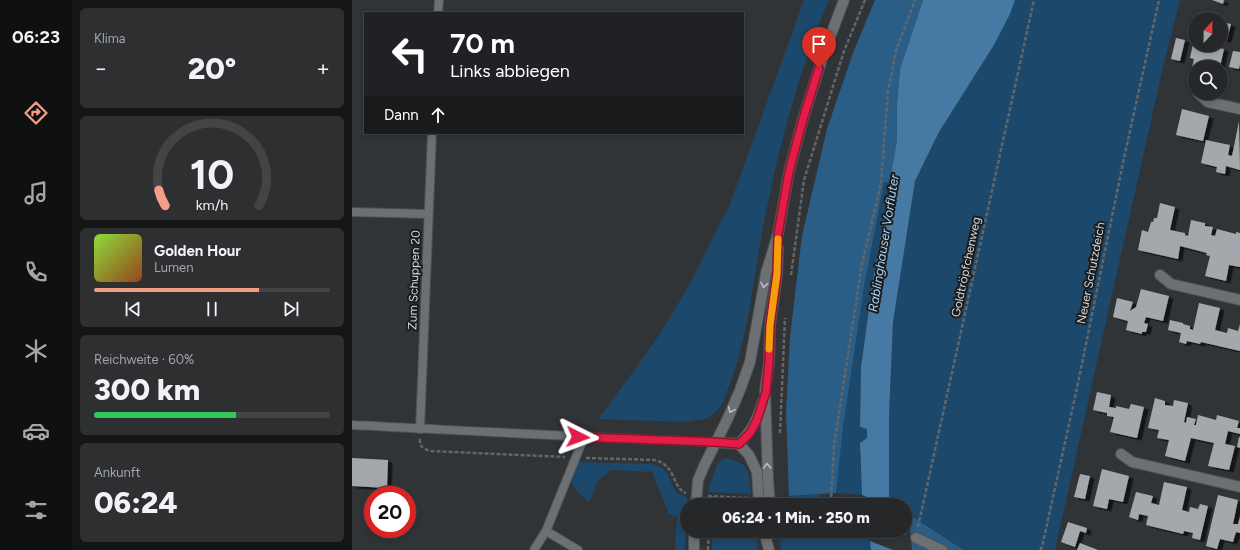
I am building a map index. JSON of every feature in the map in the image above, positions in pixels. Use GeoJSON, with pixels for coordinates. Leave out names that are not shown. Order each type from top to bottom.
{"type":"FeatureCollection","features":[{"type":"Feature","properties":{"kind":"street"},"geometry":{"type":"LineString","coordinates":[[697,498],[698,480],[715,442],[728,418],[750,362],[766,273],[778,234],[789,172],[803,119],[823,56],[844,0]]}},
{"type":"Feature","properties":{"kind":"street"},"geometry":{"type":"LineString","coordinates":[[1206,100],[1208,102],[1240,109]]}},
{"type":"Feature","properties":{"kind":"street"},"geometry":{"type":"LineString","coordinates":[[770,498],[766,392],[769,362],[770,325],[777,274],[778,234]]}},
{"type":"Feature","properties":{"kind":"street"},"geometry":{"type":"LineString","coordinates":[[1160,275],[1171,284],[1240,300]]}},
{"type":"Feature","properties":{"kind":"street"},"geometry":{"type":"LineString","coordinates":[[739,444],[750,433],[757,420],[766,392]]}},
{"type":"Feature","properties":{"kind":"street"},"geometry":{"type":"LineString","coordinates":[[715,442],[739,444],[748,455],[757,472],[759,498]]}},
{"type":"Feature","properties":{"kind":"street"},"geometry":{"type":"LineString","coordinates":[[1121,454],[1132,462],[1240,487]]}},
{"type":"Feature","properties":{"kind":"street"},"geometry":{"type":"LineString","coordinates":[[694,538],[694,550]]}},
{"type":"Feature","properties":{"kind":"street"},"geometry":{"type":"LineString","coordinates":[[766,538],[769,550]]}},
{"type":"Feature","properties":{"kind":"street"},"geometry":{"type":"LineString","coordinates":[[769,550],[770,538]]}},
{"type":"Feature","properties":{"kind":"street"},"geometry":{"type":"LineString","coordinates":[[916,538],[942,550]]}},
{"type":"Feature","properties":{"kind":"lane"},"geometry":{"type":"LineString","coordinates":[[438,12],[439,0]]}},
{"type":"Feature","properties":{"kind":"lane","name":"Zum Schuppen 20"},"geometry":{"type":"LineString","coordinates":[[420,429],[432,134]]}},
{"type":"Feature","properties":{"kind":"lane"},"geometry":{"type":"LineString","coordinates":[[352,212],[428,214]]}},
{"type":"Feature","properties":{"kind":"lane"},"geometry":{"type":"LineString","coordinates":[[352,425],[715,442]]}},
{"type":"Feature","properties":{"kind":"lane"},"geometry":{"type":"LineString","coordinates":[[534,550],[546,531],[584,437]]}},
{"type":"Feature","properties":{"kind":"lane"},"geometry":{"type":"LineString","coordinates":[[546,531],[578,550]]}},
{"type":"Feature","properties":{"kind":"path"},"geometry":{"type":"LineString","coordinates":[[831,498],[835,437],[862,264],[881,183],[888,91],[896,51],[915,0]]}},
{"type":"Feature","properties":{"kind":"path","name":"Goldtröpfchenweg"},"geometry":{"type":"LineString","coordinates":[[916,538],[1034,0]]}},
{"type":"Feature","properties":{"kind":"path","name":"Neuer Schutzdeich"},"geometry":{"type":"LineString","coordinates":[[1040,550],[1042,547],[1077,388],[1124,158],[1159,0]]}},
{"type":"Feature","properties":{"kind":"path"},"geometry":{"type":"LineString","coordinates":[[420,429],[420,444],[422,448],[430,450],[575,458],[656,460]]}},
{"type":"Feature","properties":{"kind":"path"},"geometry":{"type":"LineString","coordinates":[[708,550],[709,538]]}},
{"type":"Feature","properties":{"kind":"shaded area"},"geometry":{"type":"Polygon","coordinates":[[[804,0],[829,0],[807,57],[781,144],[762,233],[746,328],[736,366],[722,404],[709,417],[702,420],[689,422],[598,419],[647,353],[669,319],[695,274],[729,207],[804,0]]]}},
{"type":"Feature","properties":{"kind":"shaded area"},"geometry":{"type":"Polygon","coordinates":[[[875,0],[923,0],[900,69],[897,104],[897,140],[890,183],[884,182],[864,287],[843,427],[836,493],[789,496],[786,412],[790,337],[802,236],[827,129],[853,53],[875,0]]]}},
{"type":"Feature","properties":{"kind":"shaded area"},"geometry":{"type":"Polygon","coordinates":[[[1015,0],[1180,0],[1163,67],[1055,550],[965,550],[912,517],[912,498],[889,498],[889,416],[893,322],[915,181],[939,132],[994,45],[1010,14],[1015,0]]]}},
{"type":"Feature","properties":{"kind":"shaded area"},"geometry":{"type":"Polygon","coordinates":[[[884,181],[890,183],[872,287],[861,367],[860,427],[867,429],[867,438],[860,453],[862,495],[836,493],[843,427],[864,287],[884,181]]]}},
{"type":"Feature","properties":{"kind":"shaded area"},"geometry":{"type":"Polygon","coordinates":[[[727,458],[735,460],[745,466],[749,475],[751,494],[708,492],[717,464],[721,460],[727,458]]]}},
{"type":"Feature","properties":{"kind":"shaded area"},"geometry":{"type":"Polygon","coordinates":[[[578,462],[652,464],[665,470],[675,490],[687,497],[680,498],[680,538],[685,538],[685,550],[675,550],[677,516],[668,514],[652,472],[611,470],[599,481],[589,502],[575,488],[572,480],[573,471],[578,462]]]}},
{"type":"Feature","properties":{"kind":"shaded area"},"geometry":{"type":"Polygon","coordinates":[[[820,494],[820,498],[789,498],[789,496],[820,494]]]}},
{"type":"Feature","properties":{"kind":"shaded area"},"geometry":{"type":"Polygon","coordinates":[[[913,517],[964,550],[912,550],[913,517]]]}},
{"type":"Feature","properties":{"kind":"shaded area"},"geometry":{"type":"Polygon","coordinates":[[[713,538],[757,538],[758,550],[712,550],[713,538]]]}},
{"type":"Feature","properties":{"kind":"shaded area"},"geometry":{"type":"Polygon","coordinates":[[[780,538],[861,538],[870,541],[871,550],[781,550],[780,538]]]}},
{"type":"Feature","properties":{"kind":"water","name":"Rablinghauser Vorfluter"},"geometry":{"type":"Polygon","coordinates":[[[923,0],[1015,0],[1010,14],[994,45],[939,132],[915,181],[893,322],[889,416],[889,498],[870,498],[862,495],[860,443],[867,438],[867,429],[860,427],[861,367],[872,287],[897,140],[897,104],[900,69],[923,0]]]}},
{"type":"Feature","properties":{"kind":"water"},"geometry":{"type":"Polygon","coordinates":[[[870,541],[893,550],[871,550],[870,541]]]}},
{"type":"Feature","properties":{"kind":"building"},"geometry":{"type":"Polygon","coordinates":[[[1212,0],[1224,0],[1223,4],[1212,0]]]}},
{"type":"Feature","properties":{"kind":"building"},"geometry":{"type":"Polygon","coordinates":[[[1228,23],[1231,24],[1228,36],[1228,23]]]}},
{"type":"Feature","properties":{"kind":"building"},"geometry":{"type":"Polygon","coordinates":[[[1176,38],[1185,40],[1180,61],[1171,59],[1176,38]]]}},
{"type":"Feature","properties":{"kind":"building"},"geometry":{"type":"Polygon","coordinates":[[[1233,51],[1240,52],[1239,69],[1229,67],[1233,51]]]}},
{"type":"Feature","properties":{"kind":"building"},"geometry":{"type":"Polygon","coordinates":[[[1191,52],[1223,52],[1222,60],[1194,60],[1190,58],[1191,52]]]}},
{"type":"Feature","properties":{"kind":"building"},"geometry":{"type":"Polygon","coordinates":[[[1182,109],[1209,116],[1203,141],[1176,135],[1182,109]]]}},
{"type":"Feature","properties":{"kind":"building"},"geometry":{"type":"Polygon","coordinates":[[[1239,121],[1240,170],[1226,166],[1225,174],[1216,172],[1217,167],[1201,163],[1206,140],[1230,145],[1228,155],[1232,156],[1239,121]]]}},
{"type":"Feature","properties":{"kind":"building"},"geometry":{"type":"Polygon","coordinates":[[[1160,203],[1175,207],[1170,230],[1185,233],[1185,235],[1188,236],[1191,220],[1205,223],[1205,226],[1213,227],[1211,235],[1215,236],[1217,229],[1236,234],[1236,232],[1240,233],[1240,267],[1229,265],[1226,281],[1205,276],[1210,256],[1206,255],[1207,253],[1180,246],[1178,259],[1138,250],[1142,230],[1148,232],[1151,222],[1153,222],[1154,218],[1157,218],[1160,203]]]}},
{"type":"Feature","properties":{"kind":"building"},"geometry":{"type":"Polygon","coordinates":[[[1141,289],[1169,296],[1163,321],[1146,317],[1144,323],[1148,324],[1146,332],[1142,332],[1142,334],[1126,330],[1128,321],[1113,317],[1117,298],[1133,302],[1130,311],[1136,307],[1141,289]]]}},
{"type":"Feature","properties":{"kind":"building"},"geometry":{"type":"Polygon","coordinates":[[[1199,303],[1220,308],[1215,330],[1227,333],[1228,328],[1238,331],[1240,324],[1240,351],[1201,342],[1200,344],[1187,341],[1186,344],[1179,342],[1181,333],[1168,330],[1170,320],[1190,326],[1190,329],[1193,330],[1199,303]]]}},
{"type":"Feature","properties":{"kind":"building"},"geometry":{"type":"Polygon","coordinates":[[[1097,392],[1111,395],[1109,407],[1116,408],[1116,406],[1129,409],[1131,404],[1144,407],[1137,438],[1110,432],[1114,417],[1107,416],[1107,413],[1093,410],[1097,392]]]}},
{"type":"Feature","properties":{"kind":"building"},"geometry":{"type":"Polygon","coordinates":[[[1155,398],[1165,401],[1165,405],[1173,406],[1174,400],[1188,403],[1184,422],[1186,423],[1187,417],[1196,419],[1194,425],[1196,425],[1198,415],[1216,420],[1217,415],[1239,421],[1237,428],[1240,428],[1240,434],[1228,431],[1225,444],[1235,446],[1229,470],[1208,466],[1214,443],[1191,438],[1185,461],[1165,456],[1169,440],[1157,438],[1159,430],[1148,428],[1155,398]]]}},
{"type":"Feature","properties":{"kind":"building"},"geometry":{"type":"Polygon","coordinates":[[[1240,437],[1240,448],[1237,447],[1240,437]]]}},
{"type":"Feature","properties":{"kind":"building"},"geometry":{"type":"Polygon","coordinates":[[[352,458],[388,460],[387,486],[352,486],[352,458]]]}},
{"type":"Feature","properties":{"kind":"building"},"geometry":{"type":"Polygon","coordinates":[[[1102,469],[1129,476],[1123,502],[1109,499],[1107,509],[1093,506],[1102,469]]]}},
{"type":"Feature","properties":{"kind":"building"},"geometry":{"type":"Polygon","coordinates":[[[1080,474],[1090,476],[1085,499],[1074,497],[1080,474]]]}},
{"type":"Feature","properties":{"kind":"building"},"geometry":{"type":"Polygon","coordinates":[[[1164,482],[1187,487],[1182,510],[1189,512],[1190,507],[1198,509],[1200,504],[1208,506],[1200,540],[1192,538],[1193,533],[1184,531],[1183,534],[1146,525],[1148,516],[1139,514],[1138,520],[1129,517],[1136,492],[1153,496],[1151,503],[1159,505],[1164,482]]]}},
{"type":"Feature","properties":{"kind":"building"},"geometry":{"type":"Polygon","coordinates":[[[1218,495],[1238,500],[1233,524],[1238,524],[1240,517],[1240,533],[1236,532],[1233,542],[1220,539],[1217,549],[1206,546],[1218,495]]]}},
{"type":"Feature","properties":{"kind":"building"},"geometry":{"type":"Polygon","coordinates":[[[1068,522],[1087,528],[1086,533],[1080,531],[1075,547],[1061,542],[1068,522]]]}},
{"type":"Feature","properties":{"kind":"building"},"geometry":{"type":"Polygon","coordinates":[[[1080,543],[1098,550],[1077,550],[1080,543]]]}},
{"type":"Feature","properties":{"kind":"slow traffic"},"geometry":{"type":"LineString","coordinates":[[769,349],[770,325],[777,274],[778,239]]}},
{"type":"Feature","properties":{"kind":"route"},"geometry":{"type":"LineString","coordinates":[[578,437],[739,444],[750,433],[757,420],[766,392],[769,362],[770,325],[777,274],[778,234],[789,172],[803,119],[819,68]]}}]}
